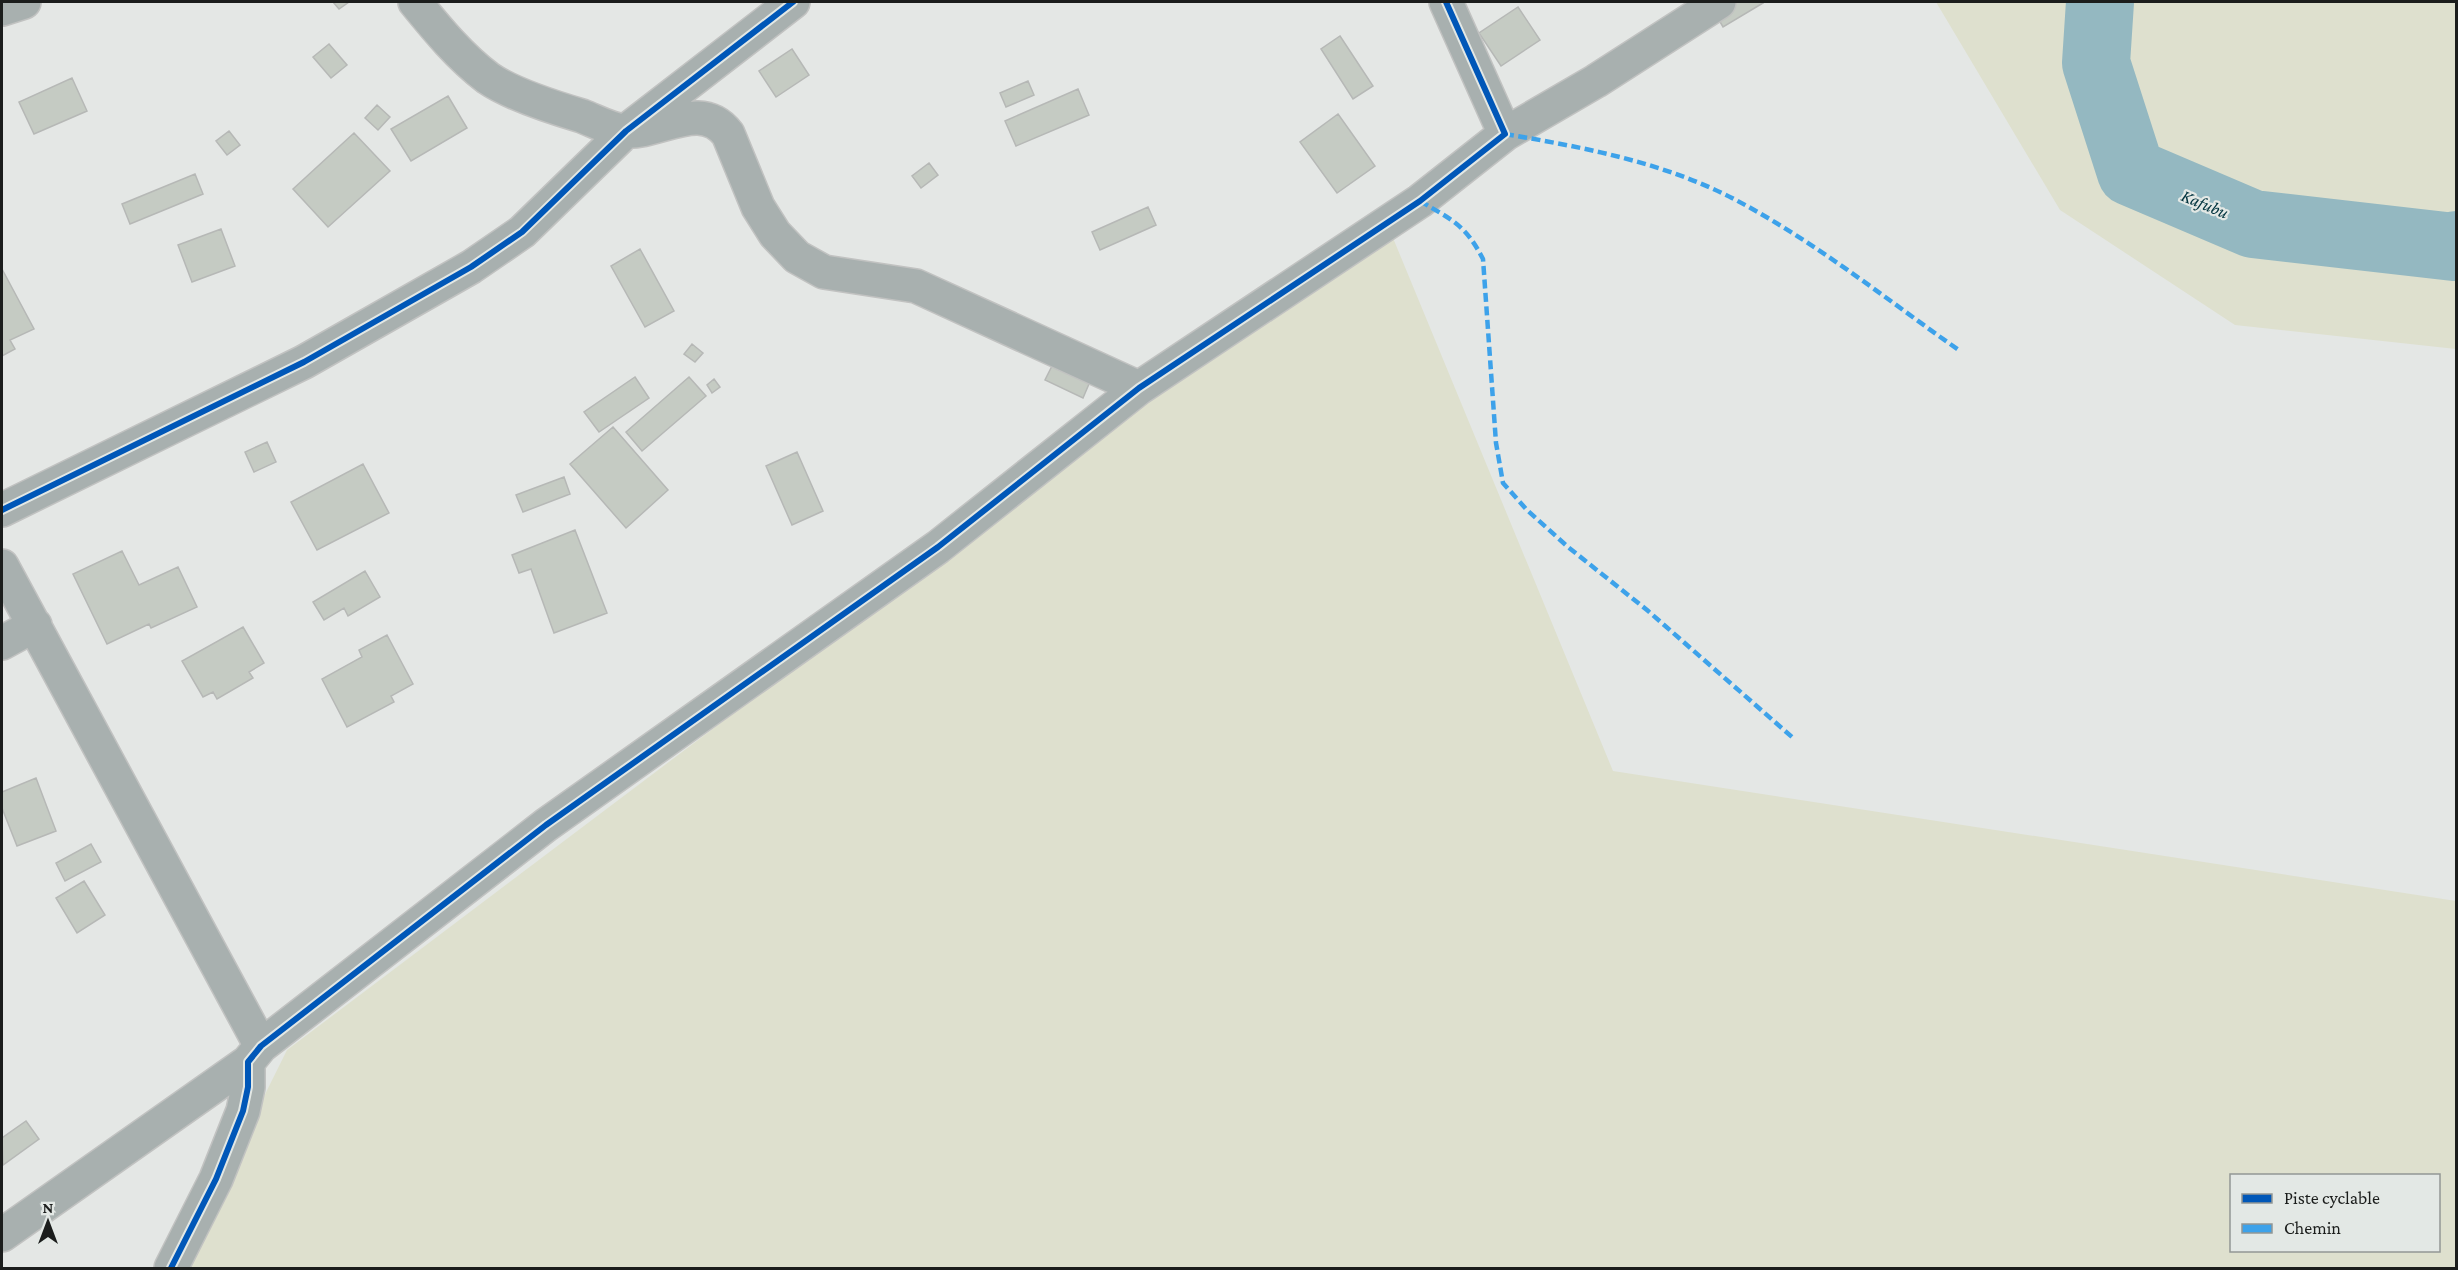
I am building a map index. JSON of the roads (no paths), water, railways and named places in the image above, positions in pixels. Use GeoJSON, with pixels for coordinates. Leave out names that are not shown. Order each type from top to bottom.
{"type":"FeatureCollection","features":[{"type":"Feature","properties":{"kind":"street"},"geometry":{"type":"LineString","coordinates":[[2,9],[24,2]]}},
{"type":"Feature","properties":{"kind":"street"},"geometry":{"type":"LineString","coordinates":[[415,2],[445,39],[490,79],[548,105],[626,131],[679,120],[709,118],[722,125],[728,134],[758,207],[775,234],[797,257],[825,272],[916,286],[1139,388]]}},
{"type":"Feature","properties":{"kind":"street"},"geometry":{"type":"LineString","coordinates":[[2,510],[304,362],[471,267],[522,232],[626,131],[793,2]]}},
{"type":"Feature","properties":{"kind":"street"},"geometry":{"type":"LineString","coordinates":[[1446,2],[1505,134]]}},
{"type":"Feature","properties":{"kind":"street"},"geometry":{"type":"LineString","coordinates":[[2,1235],[255,1054],[546,825],[938,547],[1139,388],[1420,201],[1505,134],[1596,81],[1719,2]]}},
{"type":"Feature","properties":{"kind":"street"},"geometry":{"type":"LineString","coordinates":[[2,566],[128,804],[255,1054],[243,1111],[216,1179],[171,1269]]}},
{"type":"Feature","properties":{"kind":"street"},"geometry":{"type":"LineString","coordinates":[[2,643],[35,625]]}},
{"type":"Feature","properties":{"kind":"waterway","name":"Kafubu"},"geometry":{"type":"LineString","coordinates":[[2100,2],[2096,63],[2131,172],[2253,224],[2454,247],[2456,245]]}}]}
